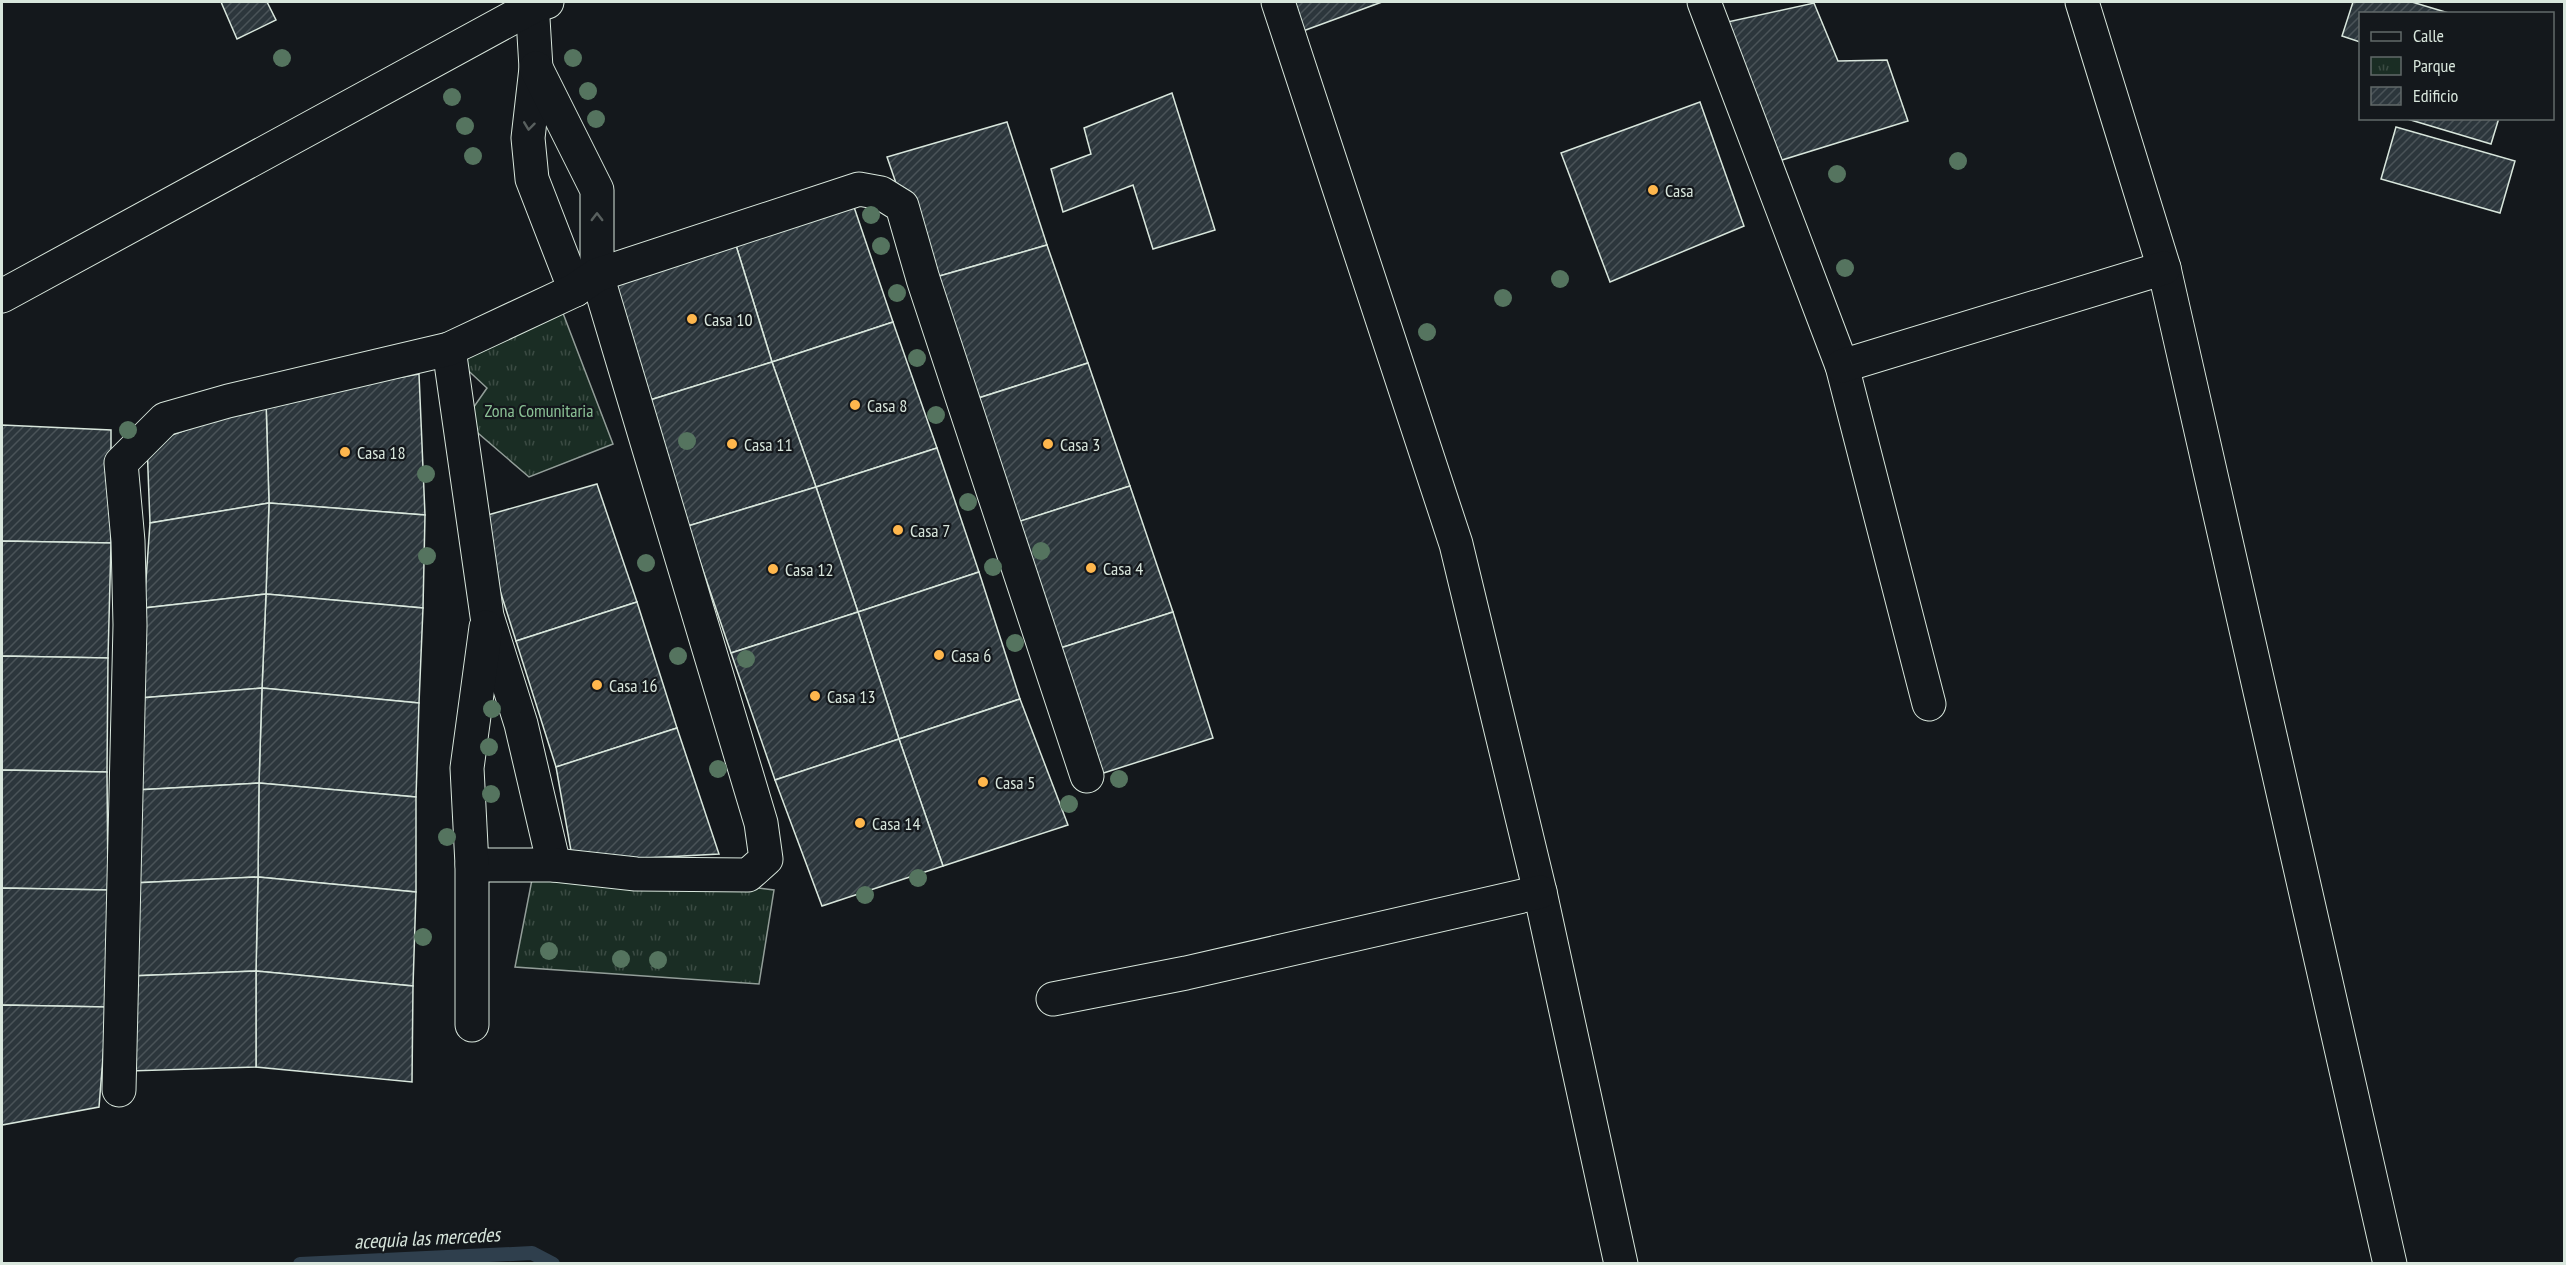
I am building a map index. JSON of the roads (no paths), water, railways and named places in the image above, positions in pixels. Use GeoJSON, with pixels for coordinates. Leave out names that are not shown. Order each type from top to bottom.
{"type":"FeatureCollection","features":[{"type":"Feature","properties":{"kind":"street"},"geometry":{"type":"LineString","coordinates":[[1278,2],[1456,544],[1540,892],[1621,1263]]}},
{"type":"Feature","properties":{"kind":"street"},"geometry":{"type":"LineString","coordinates":[[1704,2],[1842,366],[1929,704]]}},
{"type":"Feature","properties":{"kind":"street"},"geometry":{"type":"LineString","coordinates":[[2082,2],[2164,268],[2390,1263]]}},
{"type":"Feature","properties":{"kind":"street"},"geometry":{"type":"LineString","coordinates":[[472,865],[554,865],[636,874],[748,875],[766,859],[761,823],[586,282],[532,179],[528,138],[536,68],[538,3]]}},
{"type":"Feature","properties":{"kind":"street"},"geometry":{"type":"LineString","coordinates":[[2,296],[538,3]]}},
{"type":"Feature","properties":{"kind":"street"},"geometry":{"type":"LineString","coordinates":[[536,68],[597,190],[586,282]]}},
{"type":"Feature","properties":{"kind":"street"},"geometry":{"type":"LineString","coordinates":[[118,1090],[130,625],[128,541],[121,462],[165,419],[228,401],[449,349],[586,282],[859,189],[881,193],[902,206],[927,290],[1087,776]]}},
{"type":"Feature","properties":{"kind":"street"},"geometry":{"type":"LineString","coordinates":[[1842,366],[2164,268]]}},
{"type":"Feature","properties":{"kind":"street"},"geometry":{"type":"LineString","coordinates":[[449,349],[487,616],[521,723],[554,865]]}},
{"type":"Feature","properties":{"kind":"street"},"geometry":{"type":"LineString","coordinates":[[472,1025],[472,865],[467,768],[487,616]]}},
{"type":"Feature","properties":{"kind":"street"},"geometry":{"type":"LineString","coordinates":[[1053,999],[1186,973],[1540,892]]}},
{"type":"Feature","properties":{"kind":"waterway","name":"acequia las mercedes"},"geometry":{"type":"LineString","coordinates":[[300,1264],[532,1253],[553,1264]]}},
{"type":"Feature","properties":{"kind":"place","name":"Casa"},"geometry":{"type":"Point","coordinates":[1653,190]}},
{"type":"Feature","properties":{"kind":"place","name":"Casa 10"},"geometry":{"type":"Point","coordinates":[692,319]}},
{"type":"Feature","properties":{"kind":"place","name":"Casa 8"},"geometry":{"type":"Point","coordinates":[855,405]}},
{"type":"Feature","properties":{"kind":"place","name":"Casa 11"},"geometry":{"type":"Point","coordinates":[732,444]}},
{"type":"Feature","properties":{"kind":"place","name":"Casa 3"},"geometry":{"type":"Point","coordinates":[1048,444]}},
{"type":"Feature","properties":{"kind":"place","name":"Casa 18"},"geometry":{"type":"Point","coordinates":[345,452]}},
{"type":"Feature","properties":{"kind":"place","name":"Casa 7"},"geometry":{"type":"Point","coordinates":[898,530]}},
{"type":"Feature","properties":{"kind":"place","name":"Casa 4"},"geometry":{"type":"Point","coordinates":[1091,568]}},
{"type":"Feature","properties":{"kind":"place","name":"Casa 12"},"geometry":{"type":"Point","coordinates":[773,569]}},
{"type":"Feature","properties":{"kind":"place","name":"Casa 6"},"geometry":{"type":"Point","coordinates":[939,655]}},
{"type":"Feature","properties":{"kind":"place","name":"Casa 16"},"geometry":{"type":"Point","coordinates":[597,685]}},
{"type":"Feature","properties":{"kind":"place","name":"Casa 13"},"geometry":{"type":"Point","coordinates":[815,696]}},
{"type":"Feature","properties":{"kind":"place","name":"Casa 5"},"geometry":{"type":"Point","coordinates":[983,782]}},
{"type":"Feature","properties":{"kind":"place","name":"Casa 14"},"geometry":{"type":"Point","coordinates":[860,823]}},
{"type":"Feature","properties":{"kind":"park label","name":"Zona Comunitaria"},"geometry":{"type":"Point","coordinates":[539,410]}}]}
